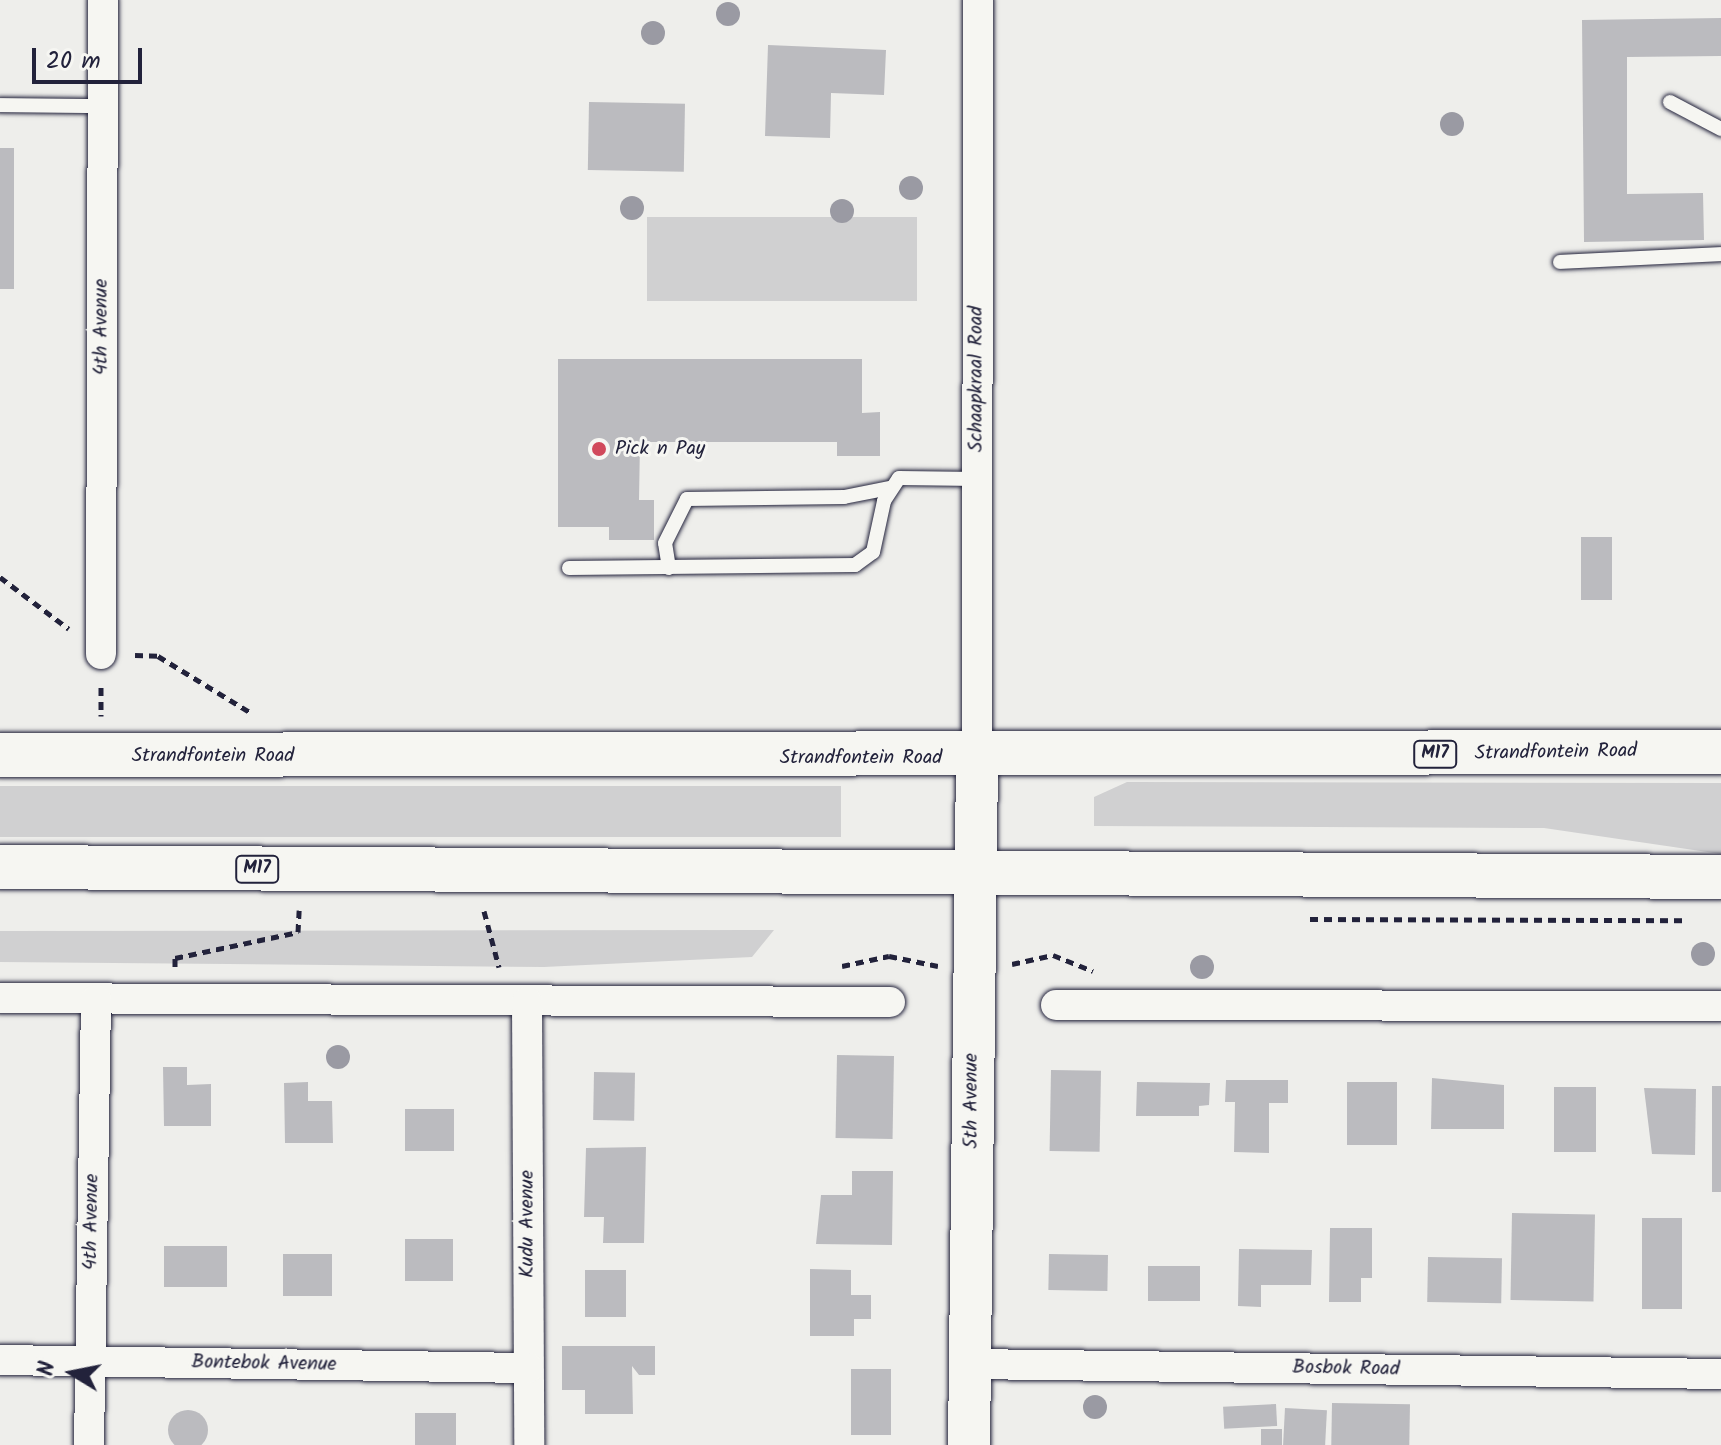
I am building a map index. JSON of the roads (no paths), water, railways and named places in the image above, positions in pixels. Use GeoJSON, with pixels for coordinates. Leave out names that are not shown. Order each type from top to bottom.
{"type":"FeatureCollection","features":[{"type":"Feature","properties":{"kind":"main road","name":"Strandfontein Road"},"geometry":{"type":"LineString","coordinates":[[0,755],[977,757],[1721,752]]}},
{"type":"Feature","properties":{"kind":"main road","name":"5th Avenue"},"geometry":{"type":"LineString","coordinates":[[969,1445],[977,757]]}},
{"type":"Feature","properties":{"kind":"main road","name":"M17"},"geometry":{"type":"LineString","coordinates":[[0,867],[1721,877]]}},
{"type":"Feature","properties":{"kind":"street","name":"4th Avenue"},"geometry":{"type":"LineString","coordinates":[[101,654],[103,0]]}},
{"type":"Feature","properties":{"kind":"street","name":"Schaapkraal Road"},"geometry":{"type":"LineString","coordinates":[[977,757],[978,0]]}},
{"type":"Feature","properties":{"kind":"street"},"geometry":{"type":"LineString","coordinates":[[0,998],[890,1002]]}},
{"type":"Feature","properties":{"kind":"street","name":"4th Avenue"},"geometry":{"type":"LineString","coordinates":[[89,1445],[96,1000]]}},
{"type":"Feature","properties":{"kind":"street","name":"Kudu Avenue"},"geometry":{"type":"LineString","coordinates":[[527,1002],[529,1445]]}},
{"type":"Feature","properties":{"kind":"street"},"geometry":{"type":"LineString","coordinates":[[1056,1005],[1721,1006]]}},
{"type":"Feature","properties":{"kind":"street","name":"Bontebok Avenue"},"geometry":{"type":"LineString","coordinates":[[0,1360],[528,1368]]}},
{"type":"Feature","properties":{"kind":"street","name":"Bosbok Road"},"geometry":{"type":"LineString","coordinates":[[970,1364],[1721,1374]]}},
{"type":"Feature","properties":{"kind":"lane"},"geometry":{"type":"LineString","coordinates":[[1670,102],[1721,129]]}},
{"type":"Feature","properties":{"kind":"lane"},"geometry":{"type":"LineString","coordinates":[[0,105],[102,106]]}},
{"type":"Feature","properties":{"kind":"lane"},"geometry":{"type":"LineString","coordinates":[[1560,262],[1721,254]]}},
{"type":"Feature","properties":{"kind":"lane"},"geometry":{"type":"LineString","coordinates":[[569,568],[855,565],[873,552],[890,488],[899,478],[977,479]]}},
{"type":"Feature","properties":{"kind":"lane"},"geometry":{"type":"LineString","coordinates":[[669,568],[665,543],[687,499],[844,497],[890,488]]}},
{"type":"Feature","properties":{"kind":"place","name":"Pick n Pay"},"geometry":{"type":"Point","coordinates":[599,449]}}]}
